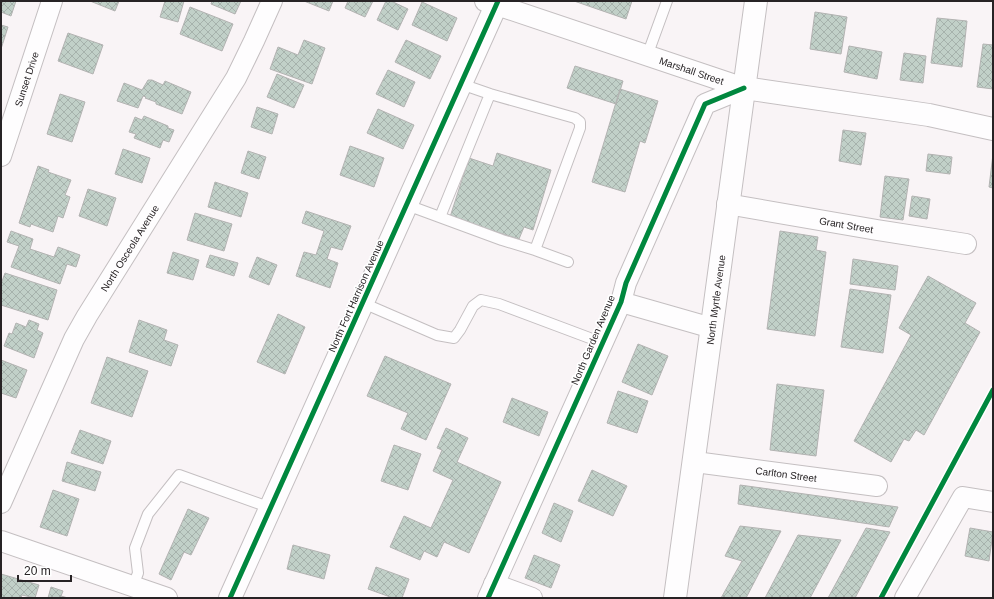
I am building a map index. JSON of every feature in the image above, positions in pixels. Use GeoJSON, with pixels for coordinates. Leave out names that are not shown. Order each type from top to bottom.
{"type":"FeatureCollection","features":[{"type":"Feature","properties":{"kind":"main road","name":"North Myrtle Avenue"},"geometry":{"type":"LineString","coordinates":[[675,598],[712,328],[727,204],[756,1]]}},
{"type":"Feature","properties":{"kind":"main road","name":"North Fort Harrison Avenue"},"geometry":{"type":"LineString","coordinates":[[230,598],[461,84],[493,2]]}},
{"type":"Feature","properties":{"kind":"main road","name":"Marshall Street"},"geometry":{"type":"LineString","coordinates":[[744,88],[929,115],[993,120]]}},
{"type":"Feature","properties":{"kind":"main road","name":"Marshall Street"},"geometry":{"type":"LineString","coordinates":[[929,115],[993,130]]}},
{"type":"Feature","properties":{"kind":"street","name":"Sunset Drive"},"geometry":{"type":"LineString","coordinates":[[1,156],[52,1]]}},
{"type":"Feature","properties":{"kind":"street","name":"North Osceola Avenue"},"geometry":{"type":"LineString","coordinates":[[1,503],[74,339],[236,78],[272,1]]}},
{"type":"Feature","properties":{"kind":"street","name":"Marshall Street"},"geometry":{"type":"LineString","coordinates":[[493,2],[744,88]]}},
{"type":"Feature","properties":{"kind":"street","name":"North Garden Avenue"},"geometry":{"type":"LineString","coordinates":[[491,591],[603,343],[621,302],[626,283],[705,104],[744,88]]}},
{"type":"Feature","properties":{"kind":"street","name":"Grant Street"},"geometry":{"type":"LineString","coordinates":[[727,204],[966,244]]}},
{"type":"Feature","properties":{"kind":"street","name":"North Garden Avenue"},"geometry":{"type":"LineString","coordinates":[[621,302],[712,328]]}},
{"type":"Feature","properties":{"kind":"street","name":"Carlton Street"},"geometry":{"type":"LineString","coordinates":[[694,462],[877,486]]}},
{"type":"Feature","properties":{"kind":"street"},"geometry":{"type":"LineString","coordinates":[[905,598],[963,497],[993,502]]}},
{"type":"Feature","properties":{"kind":"street"},"geometry":{"type":"LineString","coordinates":[[1,541],[167,598]]}},
{"type":"Feature","properties":{"kind":"street"},"geometry":{"type":"LineString","coordinates":[[491,591],[532,598]]}},
{"type":"Feature","properties":{"kind":"lane"},"geometry":{"type":"LineString","coordinates":[[647,56],[667,1]]}},
{"type":"Feature","properties":{"kind":"lane"},"geometry":{"type":"LineString","coordinates":[[461,84],[490,94],[575,118],[580,122],[580,128],[535,250]]}},
{"type":"Feature","properties":{"kind":"lane"},"geometry":{"type":"LineString","coordinates":[[440,217],[490,94]]}},
{"type":"Feature","properties":{"kind":"lane"},"geometry":{"type":"LineString","coordinates":[[407,205],[568,262]]}},
{"type":"Feature","properties":{"kind":"lane"},"geometry":{"type":"LineString","coordinates":[[363,303],[437,335],[454,338],[473,306],[481,300],[499,304],[603,343]]}},
{"type":"Feature","properties":{"kind":"lane"},"geometry":{"type":"LineString","coordinates":[[133,586],[138,573],[135,548],[148,514],[180,475],[271,508]]}},
{"type":"Feature","properties":{"kind":"building"},"geometry":{"type":"Polygon","coordinates":[[[1,1],[16,1],[11,16],[1,12],[1,1]]]}},
{"type":"Feature","properties":{"kind":"building"},"geometry":{"type":"Polygon","coordinates":[[[90,1],[119,1],[115,11],[90,1]]]}},
{"type":"Feature","properties":{"kind":"building"},"geometry":{"type":"Polygon","coordinates":[[[165,1],[184,1],[178,22],[160,17],[165,1]]]}},
{"type":"Feature","properties":{"kind":"building"},"geometry":{"type":"Polygon","coordinates":[[[212,1],[241,1],[235,14],[211,4],[212,1]]]}},
{"type":"Feature","properties":{"kind":"building"},"geometry":{"type":"Polygon","coordinates":[[[304,1],[333,1],[329,11],[304,1]]]}},
{"type":"Feature","properties":{"kind":"building"},"geometry":{"type":"Polygon","coordinates":[[[348,1],[373,1],[365,17],[345,8],[348,1]]]}},
{"type":"Feature","properties":{"kind":"building"},"geometry":{"type":"Polygon","coordinates":[[[386,1],[391,1],[408,9],[398,30],[377,20],[386,1]]]}},
{"type":"Feature","properties":{"kind":"building"},"geometry":{"type":"Polygon","coordinates":[[[574,1],[632,1],[626,19],[574,1]]]}},
{"type":"Feature","properties":{"kind":"building"},"geometry":{"type":"Polygon","coordinates":[[[422,2],[457,18],[447,41],[412,25],[422,2]]]}},
{"type":"Feature","properties":{"kind":"building"},"geometry":{"type":"Polygon","coordinates":[[[190,7],[233,24],[222,51],[180,34],[190,7]]]}},
{"type":"Feature","properties":{"kind":"building"},"geometry":{"type":"Polygon","coordinates":[[[815,12],[847,17],[841,54],[810,49],[815,12]]]}},
{"type":"Feature","properties":{"kind":"building"},"geometry":{"type":"Polygon","coordinates":[[[937,18],[967,21],[962,67],[931,63],[937,18]]]}},
{"type":"Feature","properties":{"kind":"building"},"geometry":{"type":"Polygon","coordinates":[[[1,25],[8,27],[1,49],[1,25]]]}},
{"type":"Feature","properties":{"kind":"building"},"geometry":{"type":"Polygon","coordinates":[[[68,33],[103,45],[93,74],[58,61],[68,33]]]}},
{"type":"Feature","properties":{"kind":"building"},"geometry":{"type":"Polygon","coordinates":[[[304,40],[325,48],[312,84],[270,69],[278,47],[298,55],[304,40]]]}},
{"type":"Feature","properties":{"kind":"building"},"geometry":{"type":"Polygon","coordinates":[[[406,40],[441,56],[430,79],[395,62],[406,40]]]}},
{"type":"Feature","properties":{"kind":"building"},"geometry":{"type":"Polygon","coordinates":[[[983,44],[993,45],[993,89],[977,87],[983,44]]]}},
{"type":"Feature","properties":{"kind":"building"},"geometry":{"type":"Polygon","coordinates":[[[849,46],[882,52],[877,79],[844,72],[849,46]]]}},
{"type":"Feature","properties":{"kind":"building"},"geometry":{"type":"Polygon","coordinates":[[[904,53],[926,56],[923,83],[900,80],[904,53]]]}},
{"type":"Feature","properties":{"kind":"building"},"geometry":{"type":"Polygon","coordinates":[[[575,66],[623,81],[616,104],[567,88],[575,66]]]}},
{"type":"Feature","properties":{"kind":"building"},"geometry":{"type":"Polygon","coordinates":[[[388,70],[415,82],[404,107],[376,94],[388,70]]]}},
{"type":"Feature","properties":{"kind":"building"},"geometry":{"type":"Polygon","coordinates":[[[277,74],[304,85],[294,108],[267,97],[277,74]]]}},
{"type":"Feature","properties":{"kind":"building"},"geometry":{"type":"Polygon","coordinates":[[[148,80],[152,80],[163,85],[165,81],[191,92],[182,114],[156,104],[156,102],[143,96],[138,108],[117,101],[124,83],[142,90],[148,80]]]}},
{"type":"Feature","properties":{"kind":"building"},"geometry":{"type":"Polygon","coordinates":[[[620,89],[658,101],[645,143],[640,141],[625,192],[592,182],[620,89]]]}},
{"type":"Feature","properties":{"kind":"building"},"geometry":{"type":"Polygon","coordinates":[[[60,94],[85,102],[72,142],[47,134],[60,94]]]}},
{"type":"Feature","properties":{"kind":"building"},"geometry":{"type":"Polygon","coordinates":[[[257,107],[278,114],[272,134],[251,127],[257,107]]]}},
{"type":"Feature","properties":{"kind":"building"},"geometry":{"type":"Polygon","coordinates":[[[378,109],[414,125],[403,149],[367,133],[378,109]]]}},
{"type":"Feature","properties":{"kind":"building"},"geometry":{"type":"Polygon","coordinates":[[[144,116],[174,130],[169,142],[163,140],[160,148],[134,138],[136,134],[129,132],[135,117],[142,120],[144,116]]]}},
{"type":"Feature","properties":{"kind":"building"},"geometry":{"type":"Polygon","coordinates":[[[843,130],[866,133],[861,165],[839,161],[843,130]]]}},
{"type":"Feature","properties":{"kind":"building"},"geometry":{"type":"Polygon","coordinates":[[[350,146],[384,158],[374,187],[340,175],[350,146]]]}},
{"type":"Feature","properties":{"kind":"building"},"geometry":{"type":"Polygon","coordinates":[[[123,149],[150,158],[142,183],[115,174],[123,149]]]}},
{"type":"Feature","properties":{"kind":"building"},"geometry":{"type":"Polygon","coordinates":[[[248,151],[266,157],[259,179],[241,173],[248,151]]]}},
{"type":"Feature","properties":{"kind":"building"},"geometry":{"type":"Polygon","coordinates":[[[497,153],[551,170],[533,230],[524,227],[519,239],[450,217],[469,158],[493,166],[497,153]]]}},
{"type":"Feature","properties":{"kind":"building"},"geometry":{"type":"Polygon","coordinates":[[[928,154],[952,157],[950,174],[926,171],[928,154]]]}},
{"type":"Feature","properties":{"kind":"building"},"geometry":{"type":"Polygon","coordinates":[[[993,154],[993,188],[989,187],[993,154]]]}},
{"type":"Feature","properties":{"kind":"building"},"geometry":{"type":"Polygon","coordinates":[[[38,166],[49,170],[48,172],[71,180],[65,195],[70,197],[63,218],[58,216],[53,232],[31,224],[30,227],[19,223],[38,166]]]}},
{"type":"Feature","properties":{"kind":"building"},"geometry":{"type":"Polygon","coordinates":[[[885,176],[909,179],[903,220],[880,217],[885,176]]]}},
{"type":"Feature","properties":{"kind":"building"},"geometry":{"type":"Polygon","coordinates":[[[215,182],[248,193],[241,217],[208,207],[215,182]]]}},
{"type":"Feature","properties":{"kind":"building"},"geometry":{"type":"Polygon","coordinates":[[[88,189],[116,198],[107,226],[79,216],[88,189]]]}},
{"type":"Feature","properties":{"kind":"building"},"geometry":{"type":"Polygon","coordinates":[[[912,196],[930,199],[927,219],[909,216],[912,196]]]}},
{"type":"Feature","properties":{"kind":"building"},"geometry":{"type":"Polygon","coordinates":[[[306,211],[351,226],[342,250],[331,247],[327,259],[338,263],[330,288],[296,276],[304,252],[316,255],[324,231],[302,223],[306,211]]]}},
{"type":"Feature","properties":{"kind":"building"},"geometry":{"type":"Polygon","coordinates":[[[195,213],[232,224],[224,251],[187,240],[195,213]]]}},
{"type":"Feature","properties":{"kind":"building"},"geometry":{"type":"Polygon","coordinates":[[[11,231],[33,239],[30,249],[54,257],[58,247],[80,255],[76,267],[67,264],[60,284],[11,267],[19,246],[7,242],[11,231]]]}},
{"type":"Feature","properties":{"kind":"building"},"geometry":{"type":"Polygon","coordinates":[[[780,231],[818,237],[816,250],[826,252],[815,336],[767,329],[780,231]]]}},
{"type":"Feature","properties":{"kind":"building"},"geometry":{"type":"Polygon","coordinates":[[[173,252],[199,260],[193,280],[167,273],[173,252]]]}},
{"type":"Feature","properties":{"kind":"building"},"geometry":{"type":"Polygon","coordinates":[[[210,255],[238,263],[234,276],[206,267],[210,255]]]}},
{"type":"Feature","properties":{"kind":"building"},"geometry":{"type":"Polygon","coordinates":[[[257,257],[277,265],[269,285],[249,277],[257,257]]]}},
{"type":"Feature","properties":{"kind":"building"},"geometry":{"type":"Polygon","coordinates":[[[853,259],[898,266],[895,290],[850,284],[853,259]]]}},
{"type":"Feature","properties":{"kind":"building"},"geometry":{"type":"Polygon","coordinates":[[[5,273],[57,290],[48,320],[1,305],[1,284],[5,273]]]}},
{"type":"Feature","properties":{"kind":"building"},"geometry":{"type":"Polygon","coordinates":[[[928,276],[976,303],[965,323],[980,332],[924,435],[916,430],[909,441],[904,439],[891,462],[854,441],[911,335],[899,328],[928,276]]]}},
{"type":"Feature","properties":{"kind":"building"},"geometry":{"type":"Polygon","coordinates":[[[850,289],[891,295],[883,353],[841,347],[850,289]]]}},
{"type":"Feature","properties":{"kind":"building"},"geometry":{"type":"Polygon","coordinates":[[[278,314],[305,327],[285,374],[257,362],[278,314]]]}},
{"type":"Feature","properties":{"kind":"building"},"geometry":{"type":"Polygon","coordinates":[[[29,320],[39,324],[37,330],[43,333],[34,358],[4,346],[9,333],[12,334],[16,323],[26,327],[29,320]]]}},
{"type":"Feature","properties":{"kind":"building"},"geometry":{"type":"Polygon","coordinates":[[[139,320],[167,330],[164,340],[178,345],[171,366],[129,352],[139,320]]]}},
{"type":"Feature","properties":{"kind":"building"},"geometry":{"type":"Polygon","coordinates":[[[638,344],[668,356],[652,395],[622,382],[638,344]]]}},
{"type":"Feature","properties":{"kind":"building"},"geometry":{"type":"Polygon","coordinates":[[[385,356],[451,384],[426,440],[401,429],[408,413],[367,396],[385,356]]]}},
{"type":"Feature","properties":{"kind":"building"},"geometry":{"type":"Polygon","coordinates":[[[107,357],[148,371],[132,417],[91,403],[107,357]]]}},
{"type":"Feature","properties":{"kind":"building"},"geometry":{"type":"Polygon","coordinates":[[[1,360],[27,370],[16,398],[1,393],[1,360]]]}},
{"type":"Feature","properties":{"kind":"building"},"geometry":{"type":"Polygon","coordinates":[[[777,384],[824,390],[816,456],[770,450],[777,384]]]}},
{"type":"Feature","properties":{"kind":"building"},"geometry":{"type":"Polygon","coordinates":[[[618,391],[648,401],[637,433],[607,423],[618,391]]]}},
{"type":"Feature","properties":{"kind":"building"},"geometry":{"type":"Polygon","coordinates":[[[512,398],[548,412],[539,436],[503,422],[512,398]]]}},
{"type":"Feature","properties":{"kind":"building"},"geometry":{"type":"Polygon","coordinates":[[[446,428],[468,438],[457,462],[501,482],[469,553],[444,542],[437,557],[424,551],[420,560],[390,547],[404,516],[431,528],[453,480],[433,471],[442,450],[437,448],[446,428]]]}},
{"type":"Feature","properties":{"kind":"building"},"geometry":{"type":"Polygon","coordinates":[[[80,430],[111,441],[103,464],[71,453],[80,430]]]}},
{"type":"Feature","properties":{"kind":"building"},"geometry":{"type":"Polygon","coordinates":[[[394,445],[421,454],[408,490],[381,481],[394,445]]]}},
{"type":"Feature","properties":{"kind":"building"},"geometry":{"type":"Polygon","coordinates":[[[67,462],[101,472],[95,491],[62,481],[67,462]]]}},
{"type":"Feature","properties":{"kind":"building"},"geometry":{"type":"Polygon","coordinates":[[[592,470],[627,486],[613,516],[578,501],[592,470]]]}},
{"type":"Feature","properties":{"kind":"building"},"geometry":{"type":"Polygon","coordinates":[[[740,485],[898,507],[889,527],[738,504],[740,485]]]}},
{"type":"Feature","properties":{"kind":"building"},"geometry":{"type":"Polygon","coordinates":[[[53,490],[79,499],[67,536],[40,527],[53,490]]]}},
{"type":"Feature","properties":{"kind":"building"},"geometry":{"type":"Polygon","coordinates":[[[554,503],[573,511],[561,542],[542,533],[554,503]]]}},
{"type":"Feature","properties":{"kind":"building"},"geometry":{"type":"Polygon","coordinates":[[[188,509],[209,518],[191,555],[184,552],[171,580],[159,574],[188,509]]]}},
{"type":"Feature","properties":{"kind":"building"},"geometry":{"type":"Polygon","coordinates":[[[740,526],[781,531],[746,598],[721,598],[742,561],[725,556],[740,526]]]}},
{"type":"Feature","properties":{"kind":"building"},"geometry":{"type":"Polygon","coordinates":[[[866,528],[890,532],[855,598],[828,598],[866,528]]]}},
{"type":"Feature","properties":{"kind":"building"},"geometry":{"type":"Polygon","coordinates":[[[970,528],[993,532],[989,561],[965,556],[970,528]]]}},
{"type":"Feature","properties":{"kind":"building"},"geometry":{"type":"Polygon","coordinates":[[[798,535],[841,540],[810,598],[765,598],[798,535]]]}},
{"type":"Feature","properties":{"kind":"building"},"geometry":{"type":"Polygon","coordinates":[[[293,545],[330,555],[324,579],[287,569],[293,545]]]}},
{"type":"Feature","properties":{"kind":"building"},"geometry":{"type":"Polygon","coordinates":[[[534,555],[560,565],[551,588],[525,578],[534,555]]]}},
{"type":"Feature","properties":{"kind":"building"},"geometry":{"type":"Polygon","coordinates":[[[376,567],[409,579],[402,598],[393,598],[368,589],[376,567]]]}},
{"type":"Feature","properties":{"kind":"building"},"geometry":{"type":"Polygon","coordinates":[[[1,574],[39,585],[35,598],[22,595],[21,598],[1,598],[1,574]]]}},
{"type":"Feature","properties":{"kind":"building"},"geometry":{"type":"Polygon","coordinates":[[[51,587],[63,591],[61,596],[68,598],[48,598],[51,587]]]}},
{"type":"Feature","properties":{"kind":"cycle path"},"geometry":{"type":"LineString","coordinates":[[230,598],[498,1]]}},
{"type":"Feature","properties":{"kind":"cycle path"},"geometry":{"type":"LineString","coordinates":[[488,598],[621,302],[626,283],[705,104],[744,88]]}},
{"type":"Feature","properties":{"kind":"cycle path"},"geometry":{"type":"LineString","coordinates":[[881,598],[993,390]]}}]}
